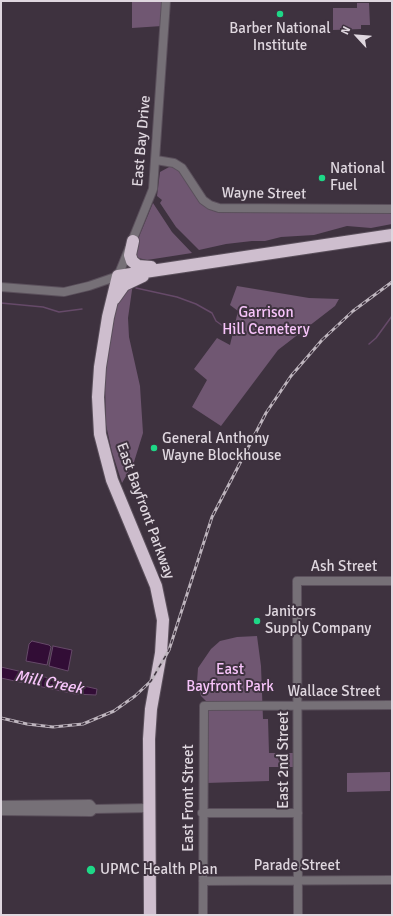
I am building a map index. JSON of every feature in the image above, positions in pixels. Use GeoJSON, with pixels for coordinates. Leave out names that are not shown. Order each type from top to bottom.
{"type":"FeatureCollection","features":[{"type":"Feature","properties":{"kind":"highway"},"geometry":{"type":"LineString","coordinates":[[118,276],[392,235]]}},
{"type":"Feature","properties":{"kind":"highway"},"geometry":{"type":"LineString","coordinates":[[133,241],[130,255],[134,263],[141,266],[166,268]]}},
{"type":"Feature","properties":{"kind":"highway"},"geometry":{"type":"LineString","coordinates":[[109,309],[116,295],[124,285],[141,276],[166,268]]}},
{"type":"Feature","properties":{"kind":"highway","name":"East Bayfront Parkway"},"geometry":{"type":"LineString","coordinates":[[118,276],[109,309],[98,382],[100,434],[112,480],[156,586],[163,620],[162,653],[150,723],[150,915]]}},
{"type":"Feature","properties":{"kind":"street","name":"East Bay Drive"},"geometry":{"type":"LineString","coordinates":[[118,276],[153,192],[166,1]]}},
{"type":"Feature","properties":{"kind":"street","name":"Wayne Street"},"geometry":{"type":"LineString","coordinates":[[156,160],[174,164],[182,168],[203,200],[210,205],[219,208],[392,209]]}},
{"type":"Feature","properties":{"kind":"street"},"geometry":{"type":"LineString","coordinates":[[1,287],[64,292],[90,286],[118,276]]}},
{"type":"Feature","properties":{"kind":"street","name":"Ash Street"},"geometry":{"type":"LineString","coordinates":[[297,581],[392,581]]}},
{"type":"Feature","properties":{"kind":"street","name":"East 2nd Street"},"geometry":{"type":"LineString","coordinates":[[297,581],[298,915]]}},
{"type":"Feature","properties":{"kind":"street","name":"Wallace Street"},"geometry":{"type":"LineString","coordinates":[[204,706],[392,705]]}},
{"type":"Feature","properties":{"kind":"street","name":"East Front Street"},"geometry":{"type":"LineString","coordinates":[[203,915],[202,813],[204,706]]}},
{"type":"Feature","properties":{"kind":"street"},"geometry":{"type":"LineString","coordinates":[[1,805],[90,804],[94,809]]}},
{"type":"Feature","properties":{"kind":"street"},"geometry":{"type":"LineString","coordinates":[[1,811],[91,812],[94,809],[149,808]]}},
{"type":"Feature","properties":{"kind":"street"},"geometry":{"type":"LineString","coordinates":[[202,813],[298,813]]}},
{"type":"Feature","properties":{"kind":"street","name":"Parade Street"},"geometry":{"type":"LineString","coordinates":[[203,881],[392,880]]}},
{"type":"Feature","properties":{"kind":"green space"},"geometry":{"type":"Polygon","coordinates":[[[132,1],[163,1],[162,26],[132,28],[132,1]]]}},
{"type":"Feature","properties":{"kind":"green space"},"geometry":{"type":"Polygon","coordinates":[[[357,3],[369,3],[370,25],[361,25],[361,29],[333,30],[333,8],[357,8],[357,3]]]}},
{"type":"Feature","properties":{"kind":"green space"},"geometry":{"type":"Polygon","coordinates":[[[171,166],[180,171],[200,203],[216,212],[392,212],[392,224],[371,228],[347,226],[314,235],[281,237],[265,241],[226,244],[199,250],[176,227],[160,203],[162,200],[157,196],[160,172],[171,166]]]}},
{"type":"Feature","properties":{"kind":"green space"},"geometry":{"type":"Polygon","coordinates":[[[153,203],[172,232],[192,253],[147,260],[138,258],[136,260],[136,244],[153,203]]]}},
{"type":"Feature","properties":{"kind":"green space"},"geometry":{"type":"Polygon","coordinates":[[[133,283],[128,318],[129,337],[140,386],[143,433],[134,462],[122,483],[112,452],[106,425],[106,367],[118,297],[133,283]]]}},
{"type":"Feature","properties":{"kind":"green space","name":"Garrison Hill Cemetery"},"geometry":{"type":"Polygon","coordinates":[[[237,286],[309,298],[339,299],[335,306],[278,350],[221,426],[192,407],[207,380],[194,369],[217,338],[230,345],[238,311],[230,305],[237,286]]]}},
{"type":"Feature","properties":{"kind":"green space","name":"East Bayfront Park"},"geometry":{"type":"Polygon","coordinates":[[[257,636],[261,666],[263,719],[268,719],[269,753],[294,753],[294,767],[269,767],[269,781],[206,783],[207,702],[201,696],[197,682],[198,668],[211,649],[220,641],[237,637],[257,636]]]}},
{"type":"Feature","properties":{"kind":"green space"},"geometry":{"type":"Polygon","coordinates":[[[390,772],[390,791],[347,792],[347,773],[390,772]]]}},
{"type":"Feature","properties":{"kind":"water"},"geometry":{"type":"Polygon","coordinates":[[[32,641],[49,645],[51,647],[47,665],[26,661],[29,644],[32,641]]]}},
{"type":"Feature","properties":{"kind":"water"},"geometry":{"type":"Polygon","coordinates":[[[53,646],[72,650],[68,671],[49,666],[53,646]]]}},
{"type":"Feature","properties":{"kind":"water","name":"Mill Creek"},"geometry":{"type":"Polygon","coordinates":[[[1,667],[97,689],[96,695],[75,694],[1,678],[1,667]]]}},
{"type":"Feature","properties":{"kind":"waterway"},"geometry":{"type":"LineString","coordinates":[[136,288],[177,297],[196,304],[212,313],[216,321],[223,326]]}},
{"type":"Feature","properties":{"kind":"waterway"},"geometry":{"type":"LineString","coordinates":[[1,303],[43,307],[59,312],[82,309]]}},
{"type":"Feature","properties":{"kind":"waterway"},"geometry":{"type":"LineString","coordinates":[[369,344],[376,338],[392,316]]}},
{"type":"Feature","properties":{"kind":"railway"},"geometry":{"type":"LineString","coordinates":[[1,718],[27,724],[53,727],[83,724],[114,711],[135,696],[151,681],[169,650],[212,517],[266,413],[291,376],[322,340],[353,311],[392,282]]}},
{"type":"Feature","properties":{"kind":"place","name":"Barber National Institute"},"geometry":{"type":"Point","coordinates":[280,14]}},
{"type":"Feature","properties":{"kind":"place","name":"National Fuel"},"geometry":{"type":"Point","coordinates":[322,178]}},
{"type":"Feature","properties":{"kind":"place","name":"General Anthony Wayne Blockhouse"},"geometry":{"type":"Point","coordinates":[154,448]}},
{"type":"Feature","properties":{"kind":"place","name":"Janitors Supply Company"},"geometry":{"type":"Point","coordinates":[257,621]}},
{"type":"Feature","properties":{"kind":"place","name":"UPMC Health Plan"},"geometry":{"type":"Point","coordinates":[91,870]}}]}
